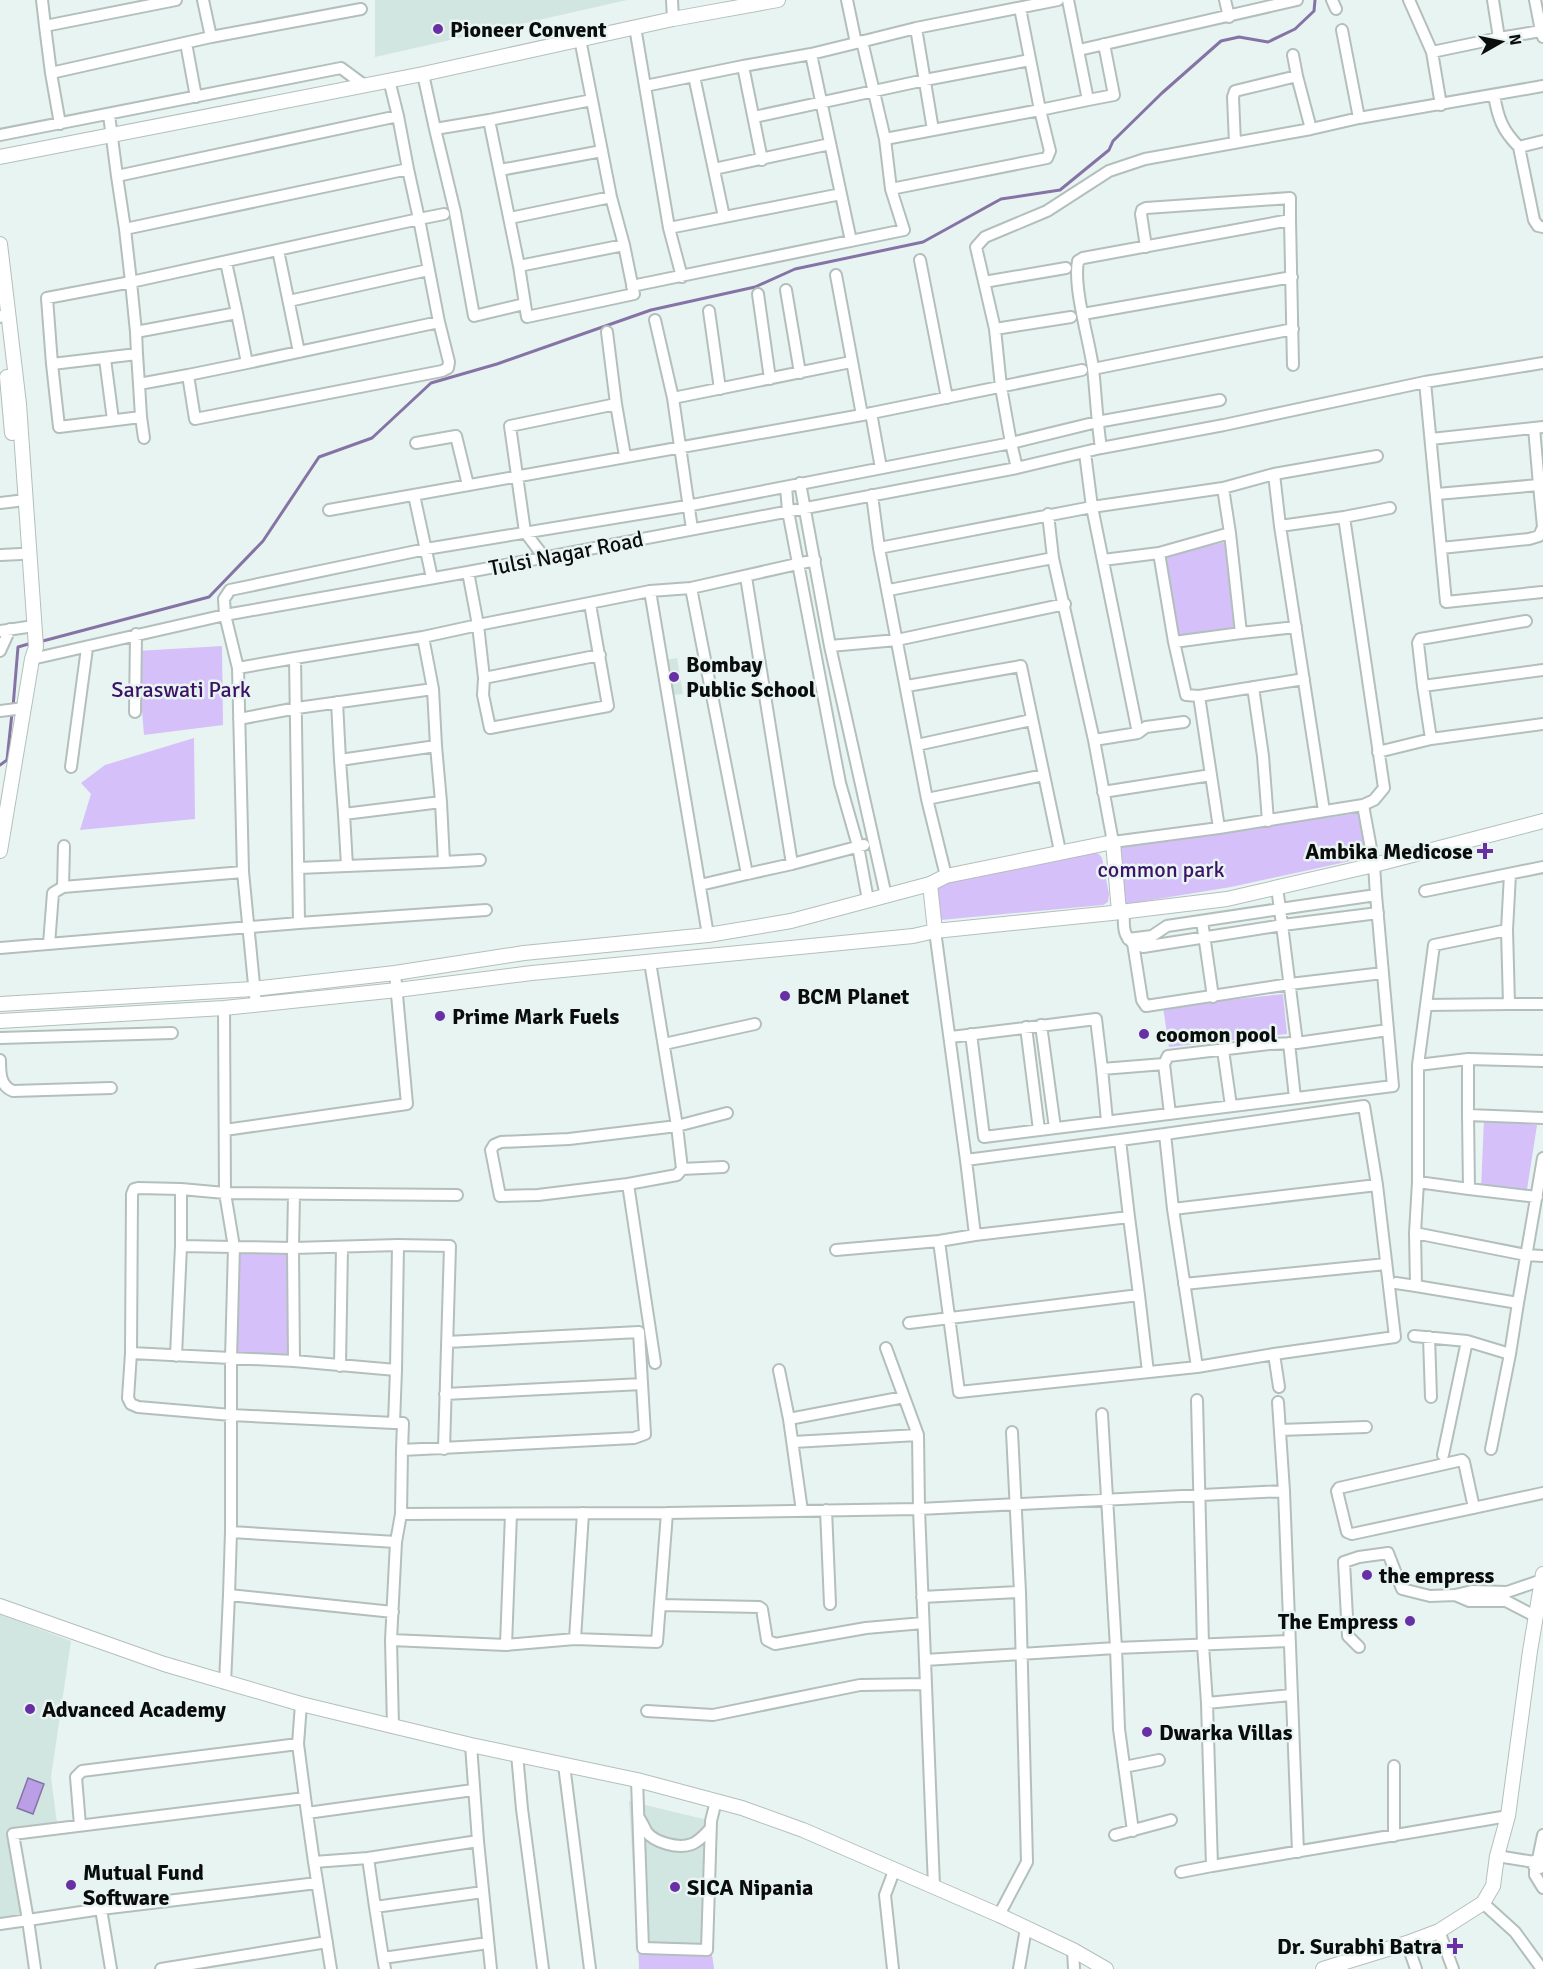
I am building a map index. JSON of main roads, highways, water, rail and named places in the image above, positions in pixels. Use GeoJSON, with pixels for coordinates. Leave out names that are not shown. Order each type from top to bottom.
{"type":"FeatureCollection","features":[{"type":"Feature","properties":{"kind":"waterway"},"geometry":{"type":"LineString","coordinates":[[39,642],[209,597],[263,541],[319,457],[372,438],[431,383],[497,364],[651,310],[755,287],[795,269],[923,242],[1001,199],[1060,190],[1109,150],[1113,141],[1162,93],[1221,41],[1239,37],[1268,42],[1295,29],[1314,11],[1315,0]]}},
{"type":"Feature","properties":{"kind":"waterway"},"geometry":{"type":"LineString","coordinates":[[13,707],[18,647],[32,643]]}},
{"type":"Feature","properties":{"kind":"waterway"},"geometry":{"type":"LineString","coordinates":[[0,765],[7,760],[12,713]]}},
{"type":"Feature","properties":{"kind":"place","name":"Pioneer Convent"},"geometry":{"type":"Point","coordinates":[438,29]}},
{"type":"Feature","properties":{"kind":"place","name":"Bombay Public School"},"geometry":{"type":"Point","coordinates":[674,677]}},
{"type":"Feature","properties":{"kind":"place","name":"Ambika Medicose"},"geometry":{"type":"Point","coordinates":[1485,851]}},
{"type":"Feature","properties":{"kind":"place","name":"BCM Planet"},"geometry":{"type":"Point","coordinates":[785,996]}},
{"type":"Feature","properties":{"kind":"place","name":"Prime Mark Fuels"},"geometry":{"type":"Point","coordinates":[440,1016]}},
{"type":"Feature","properties":{"kind":"place","name":"coomon pool"},"geometry":{"type":"Point","coordinates":[1144,1034]}},
{"type":"Feature","properties":{"kind":"place","name":"the empress"},"geometry":{"type":"Point","coordinates":[1367,1575]}},
{"type":"Feature","properties":{"kind":"place","name":"The Empress"},"geometry":{"type":"Point","coordinates":[1410,1621]}},
{"type":"Feature","properties":{"kind":"place","name":"Advanced Academy"},"geometry":{"type":"Point","coordinates":[30,1709]}},
{"type":"Feature","properties":{"kind":"place","name":"Dwarka Villas"},"geometry":{"type":"Point","coordinates":[1147,1732]}},
{"type":"Feature","properties":{"kind":"place","name":"Mutual Fund Software"},"geometry":{"type":"Point","coordinates":[71,1885]}},
{"type":"Feature","properties":{"kind":"place","name":"SICA Nipania"},"geometry":{"type":"Point","coordinates":[675,1887]}},
{"type":"Feature","properties":{"kind":"place","name":"Dr. Surabhi Batra"},"geometry":{"type":"Point","coordinates":[1455,1946]}},
{"type":"Feature","properties":{"kind":"park label","name":"Saraswati Park"},"geometry":{"type":"Point","coordinates":[181,689]}},
{"type":"Feature","properties":{"kind":"park label","name":"common park"},"geometry":{"type":"Point","coordinates":[1161,869]}}]}
